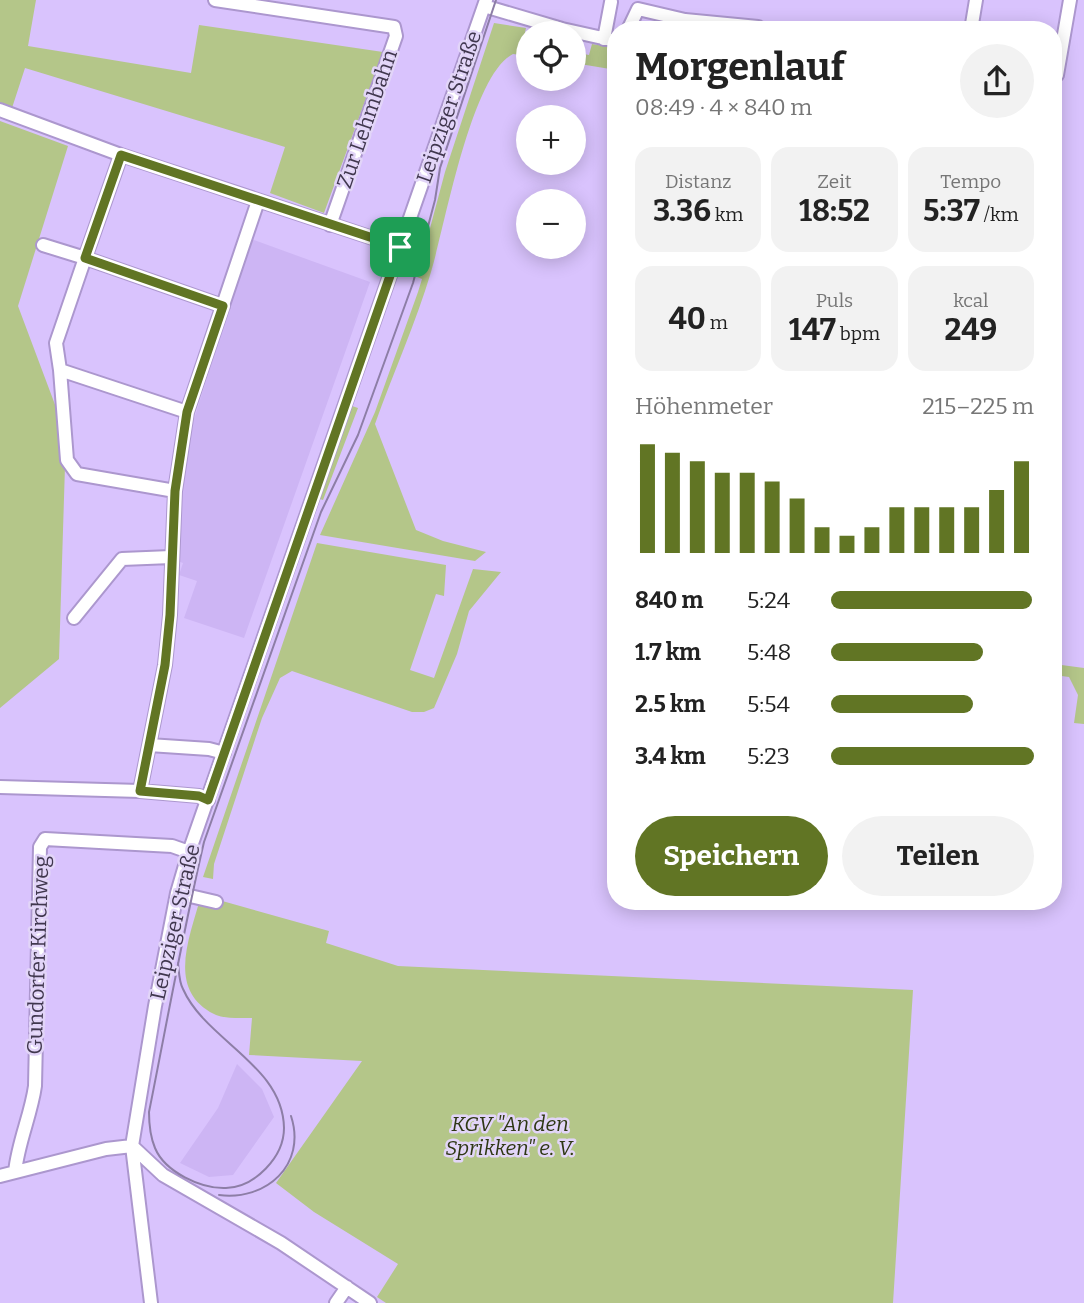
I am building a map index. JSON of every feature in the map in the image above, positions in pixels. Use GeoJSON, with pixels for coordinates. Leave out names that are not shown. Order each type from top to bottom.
{"type":"FeatureCollection","features":[{"type":"Feature","properties":{"kind":"street","name":"Zur Lehmbahn"},"geometry":{"type":"LineString","coordinates":[[215,0],[394,27],[396,36],[330,225]]}},
{"type":"Feature","properties":{"kind":"street"},"geometry":{"type":"LineString","coordinates":[[972,21],[976,0]]}},
{"type":"Feature","properties":{"kind":"street"},"geometry":{"type":"LineString","coordinates":[[1062,50],[1070,0]]}},
{"type":"Feature","properties":{"kind":"street"},"geometry":{"type":"LineString","coordinates":[[610,21],[611,2]]}},
{"type":"Feature","properties":{"kind":"street"},"geometry":{"type":"LineString","coordinates":[[485,3],[562,30],[607,39]]}},
{"type":"Feature","properties":{"kind":"street","name":"Leipziger Straße"},"geometry":{"type":"LineString","coordinates":[[151,1303],[132,1146],[177,893],[485,3]]}},
{"type":"Feature","properties":{"kind":"street"},"geometry":{"type":"LineString","coordinates":[[632,21],[638,9],[695,21]]}},
{"type":"Feature","properties":{"kind":"street"},"geometry":{"type":"LineString","coordinates":[[0,110],[121,155],[356,235],[400,247]]}},
{"type":"Feature","properties":{"kind":"street"},"geometry":{"type":"LineString","coordinates":[[121,155],[56,343],[67,460],[78,474],[175,491]]}},
{"type":"Feature","properties":{"kind":"street"},"geometry":{"type":"LineString","coordinates":[[140,791],[165,665],[170,615],[175,491],[187,412],[258,201]]}},
{"type":"Feature","properties":{"kind":"street"},"geometry":{"type":"LineString","coordinates":[[43,245],[223,306]]}},
{"type":"Feature","properties":{"kind":"street"},"geometry":{"type":"LineString","coordinates":[[60,370],[187,412]]}},
{"type":"Feature","properties":{"kind":"street"},"geometry":{"type":"LineString","coordinates":[[74,618],[122,559],[171,557]]}},
{"type":"Feature","properties":{"kind":"street"},"geometry":{"type":"LineString","coordinates":[[149,745],[209,749],[224,753]]}},
{"type":"Feature","properties":{"kind":"street"},"geometry":{"type":"LineString","coordinates":[[0,787],[140,791],[199,796],[208,800]]}},
{"type":"Feature","properties":{"kind":"street","name":"Gundorfer Kirchweg"},"geometry":{"type":"LineString","coordinates":[[15,1172],[18,1146],[32,1106],[35,1086],[40,847],[45,839],[172,846],[189,852]]}},
{"type":"Feature","properties":{"kind":"street"},"geometry":{"type":"LineString","coordinates":[[177,893],[216,902]]}},
{"type":"Feature","properties":{"kind":"street"},"geometry":{"type":"LineString","coordinates":[[0,1176],[106,1149],[132,1146],[163,1175],[281,1242],[370,1303]]}},
{"type":"Feature","properties":{"kind":"street"},"geometry":{"type":"LineString","coordinates":[[336,1303],[347,1287]]}},
{"type":"Feature","properties":{"kind":"shaded area"},"geometry":{"type":"Polygon","coordinates":[[[251,239],[370,282],[244,638],[184,618],[197,581],[179,575],[183,563],[175,560],[184,471],[194,419],[251,239]]]}},
{"type":"Feature","properties":{"kind":"shaded area"},"geometry":{"type":"Polygon","coordinates":[[[237,1064],[262,1089],[274,1117],[233,1175],[209,1177],[180,1163],[218,1108],[237,1064]]]}},
{"type":"Feature","properties":{"kind":"green space"},"geometry":{"type":"Polygon","coordinates":[[[0,0],[36,0],[28,46],[191,73],[199,25],[383,52],[324,213],[270,193],[285,147],[25,68],[12,108],[0,103],[0,0]]]}},
{"type":"Feature","properties":{"kind":"green space"},"geometry":{"type":"Polygon","coordinates":[[[494,23],[516,26],[516,54],[513,54],[498,68],[484,90],[472,120],[425,291],[375,424],[416,530],[443,541],[486,552],[475,561],[320,535],[375,412],[418,292],[422,279],[417,277],[445,172],[494,23]]]}},
{"type":"Feature","properties":{"kind":"green space"},"geometry":{"type":"Polygon","coordinates":[[[592,44],[607,46],[607,68],[586,65],[586,54],[589,55],[592,44]]]}},
{"type":"Feature","properties":{"kind":"green space"},"geometry":{"type":"Polygon","coordinates":[[[0,121],[68,146],[18,306],[66,434],[59,659],[0,708],[0,121]]]}},
{"type":"Feature","properties":{"kind":"green space"},"geometry":{"type":"Polygon","coordinates":[[[352,406],[358,408],[323,500],[320,499],[352,406]]]}},
{"type":"Feature","properties":{"kind":"green space"},"geometry":{"type":"Polygon","coordinates":[[[317,543],[446,565],[444,596],[436,594],[410,670],[434,678],[473,569],[501,572],[469,611],[457,654],[434,708],[424,712],[412,712],[292,671],[280,678],[262,718],[214,864],[213,879],[203,877],[317,543]]]}},
{"type":"Feature","properties":{"kind":"green space"},"geometry":{"type":"Polygon","coordinates":[[[1062,665],[1084,668],[1084,724],[1074,723],[1078,695],[1069,677],[1062,676],[1062,665]]]}},
{"type":"Feature","properties":{"kind":"green space","name":"KGV \"An den Sprikken\" e. V."},"geometry":{"type":"Polygon","coordinates":[[[201,895],[329,931],[326,943],[398,966],[913,990],[893,1303],[386,1303],[377,1297],[398,1264],[314,1212],[276,1183],[362,1061],[249,1055],[252,1018],[218,1016],[199,1003],[190,990],[185,960],[201,895]]]}},
{"type":"Feature","properties":{"kind":"tram line"},"geometry":{"type":"LineString","coordinates":[[178,963],[182,986],[194,1007],[208,1024],[258,1070],[271,1087],[280,1106],[284,1128],[279,1149],[257,1176],[237,1186],[206,1186],[175,1171],[160,1157],[150,1130],[149,1112],[175,977],[196,876],[204,842],[321,512],[358,435],[413,283],[435,200],[440,168],[496,0]]}},
{"type":"Feature","properties":{"kind":"tram line"},"geometry":{"type":"LineString","coordinates":[[219,1195],[252,1192],[267,1186],[279,1176],[288,1164],[293,1150],[291,1116]]}},
{"type":"Feature","properties":{"kind":"route"},"geometry":{"type":"LineString","coordinates":[[121,155],[400,247],[208,800],[199,796],[140,791],[165,665],[170,615],[175,491],[187,412],[223,306],[85,258],[121,155]]}}]}
